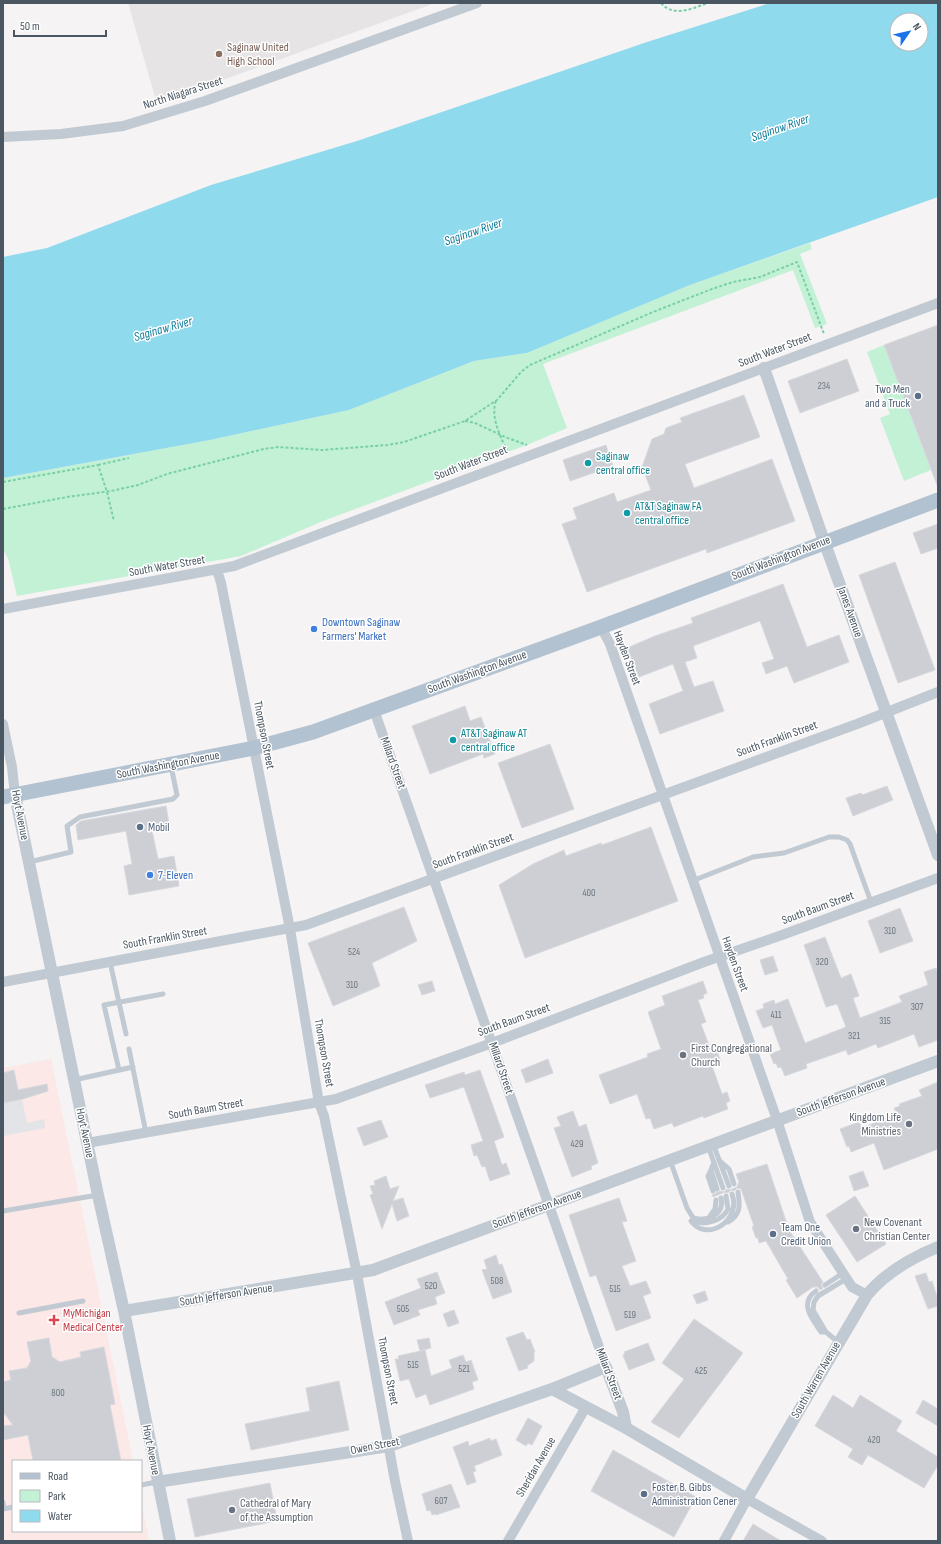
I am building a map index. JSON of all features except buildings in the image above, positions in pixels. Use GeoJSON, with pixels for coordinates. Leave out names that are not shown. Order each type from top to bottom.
{"type":"FeatureCollection","features":[{"type":"Feature","properties":{"kind":"main road","name":"South Washington Avenue"},"geometry":{"type":"LineString","coordinates":[[9,796],[254,748],[313,732],[938,500]]}},
{"type":"Feature","properties":{"kind":"street","name":"North Niagara Street"},"geometry":{"type":"LineString","coordinates":[[3,137],[61,134],[123,126],[205,101],[477,3]]}},
{"type":"Feature","properties":{"kind":"street","name":"South Water Street"},"geometry":{"type":"LineString","coordinates":[[3,609],[234,566],[938,303]]}},
{"type":"Feature","properties":{"kind":"street","name":"Janes Avenue"},"geometry":{"type":"LineString","coordinates":[[764,368],[824,542],[887,711],[938,855]]}},
{"type":"Feature","properties":{"kind":"street","name":"Thompson Street"},"geometry":{"type":"LineString","coordinates":[[217,570],[223,591],[290,929],[319,1102],[324,1116],[357,1274],[395,1481],[408,1541]]}},
{"type":"Feature","properties":{"kind":"street","name":"Hayden Street"},"geometry":{"type":"LineString","coordinates":[[601,626],[610,644],[718,957],[777,1120],[810,1222],[852,1287],[867,1295]]}},
{"type":"Feature","properties":{"kind":"street","name":"South Franklin Street"},"geometry":{"type":"LineString","coordinates":[[3,982],[306,925],[857,724],[938,692]]}},
{"type":"Feature","properties":{"kind":"street","name":"Millard Street"},"geometry":{"type":"LineString","coordinates":[[374,710],[623,1412],[626,1428]]}},
{"type":"Feature","properties":{"kind":"street","name":"Hoyt Avenue"},"geometry":{"type":"LineString","coordinates":[[3,724],[12,767],[9,796],[29,862],[98,1195],[124,1311],[170,1541]]}},
{"type":"Feature","properties":{"kind":"street","name":"South Baum Street"},"geometry":{"type":"LineString","coordinates":[[87,1143],[336,1099],[492,1043],[718,957],[782,936],[938,878]]}},
{"type":"Feature","properties":{"kind":"street","name":"South Jefferson Avenue"},"geometry":{"type":"LineString","coordinates":[[124,1311],[357,1274],[372,1270],[938,1061]]}},
{"type":"Feature","properties":{"kind":"street","name":"South Warren Avenue"},"geometry":{"type":"LineString","coordinates":[[724,1541],[838,1342],[867,1295],[873,1287],[894,1270],[919,1255],[938,1247]]}},
{"type":"Feature","properties":{"kind":"street","name":"Owen Street"},"geometry":{"type":"LineString","coordinates":[[157,1482],[389,1446],[552,1388],[606,1367]]}},
{"type":"Feature","properties":{"kind":"street","name":"Millard Street"},"geometry":{"type":"LineString","coordinates":[[552,1388],[626,1428],[822,1541]]}},
{"type":"Feature","properties":{"kind":"street","name":"Sheridan Avenue"},"geometry":{"type":"LineString","coordinates":[[508,1541],[586,1407]]}},
{"type":"Feature","properties":{"kind":"lane"},"geometry":{"type":"LineString","coordinates":[[29,862],[71,852],[67,826],[80,817],[172,799],[177,795],[171,765]]}},
{"type":"Feature","properties":{"kind":"lane"},"geometry":{"type":"LineString","coordinates":[[692,881],[753,857],[784,853],[835,836],[847,840],[850,844],[871,902]]}},
{"type":"Feature","properties":{"kind":"lane"},"geometry":{"type":"LineString","coordinates":[[110,962],[126,1034]]}},
{"type":"Feature","properties":{"kind":"lane"},"geometry":{"type":"LineString","coordinates":[[119,1070],[104,1005],[163,994]]}},
{"type":"Feature","properties":{"kind":"lane"},"geometry":{"type":"LineString","coordinates":[[129,1049],[146,1133]]}},
{"type":"Feature","properties":{"kind":"lane"},"geometry":{"type":"LineString","coordinates":[[74,1080],[133,1067]]}},
{"type":"Feature","properties":{"kind":"lane"},"geometry":{"type":"LineString","coordinates":[[711,1145],[717,1161],[723,1187]]}},
{"type":"Feature","properties":{"kind":"lane"},"geometry":{"type":"LineString","coordinates":[[670,1160],[690,1216],[695,1221],[702,1224],[708,1223],[720,1218],[728,1209],[721,1198],[721,1209],[718,1213],[708,1218],[698,1219],[690,1216]]}},
{"type":"Feature","properties":{"kind":"lane"},"geometry":{"type":"LineString","coordinates":[[717,1161],[711,1170],[723,1187]]}},
{"type":"Feature","properties":{"kind":"lane"},"geometry":{"type":"LineString","coordinates":[[717,1161],[729,1169],[723,1187]]}},
{"type":"Feature","properties":{"kind":"lane"},"geometry":{"type":"LineString","coordinates":[[687,1208],[692,1221],[698,1228],[708,1229],[722,1225],[734,1219],[738,1214],[738,1192]]}},
{"type":"Feature","properties":{"kind":"lane"},"geometry":{"type":"LineString","coordinates":[[722,1225],[733,1213],[734,1202],[732,1194]]}},
{"type":"Feature","properties":{"kind":"lane"},"geometry":{"type":"LineString","coordinates":[[3,1211],[98,1195]]}},
{"type":"Feature","properties":{"kind":"lane"},"geometry":{"type":"LineString","coordinates":[[825,1285],[845,1276]]}},
{"type":"Feature","properties":{"kind":"lane"},"geometry":{"type":"LineString","coordinates":[[838,1342],[826,1332],[813,1310],[814,1302],[818,1296],[845,1276]]}},
{"type":"Feature","properties":{"kind":"lane"},"geometry":{"type":"LineString","coordinates":[[816,1291],[809,1298],[807,1303],[808,1310],[821,1332],[826,1332]]}},
{"type":"Feature","properties":{"kind":"lane"},"geometry":{"type":"LineString","coordinates":[[19,1313],[83,1301]]}},
{"type":"Feature","properties":{"kind":"lane"},"geometry":{"type":"LineString","coordinates":[[142,1485],[157,1482]]}},
{"type":"Feature","properties":{"kind":"lane"},"geometry":{"type":"LineString","coordinates":[[3,1502],[4,1509]]}},
{"type":"Feature","properties":{"kind":"path"},"geometry":{"type":"LineString","coordinates":[[661,3],[665,8],[682,12],[708,3]]}},
{"type":"Feature","properties":{"kind":"path"},"geometry":{"type":"LineString","coordinates":[[512,461],[498,433],[494,406],[497,400],[521,372],[530,365],[653,312],[712,289],[733,282],[760,277],[797,262],[828,344]]}},
{"type":"Feature","properties":{"kind":"path"},"geometry":{"type":"LineString","coordinates":[[3,509],[107,492],[138,485],[167,474],[264,449],[278,447],[322,450],[388,445],[404,442],[465,421],[497,400]]}},
{"type":"Feature","properties":{"kind":"path"},"geometry":{"type":"LineString","coordinates":[[465,421],[476,423],[541,451]]}},
{"type":"Feature","properties":{"kind":"path"},"geometry":{"type":"LineString","coordinates":[[3,482],[129,458]]}},
{"type":"Feature","properties":{"kind":"path"},"geometry":{"type":"LineString","coordinates":[[98,465],[107,492],[114,521]]}},
{"type":"Feature","properties":{"kind":"shaded area","name":"Saginaw United High School"},"geometry":{"type":"Polygon","coordinates":[[[128,3],[435,3],[157,104],[128,3]]]}},
{"type":"Feature","properties":{"kind":"shaded area","name":"MyMichigan Medical Center"},"geometry":{"type":"Polygon","coordinates":[[[51,1059],[133,1460],[12,1460],[12,1532],[142,1532],[142,1505],[149,1541],[3,1541],[3,1068],[51,1059]]]}},
{"type":"Feature","properties":{"kind":"shaded area"},"geometry":{"type":"Polygon","coordinates":[[[22,1099],[27,1123],[44,1119],[45,1128],[3,1136],[3,1103],[22,1099]]]}},
{"type":"Feature","properties":{"kind":"green space"},"geometry":{"type":"Polygon","coordinates":[[[810,243],[812,249],[800,254],[827,324],[815,328],[793,270],[543,364],[567,428],[532,443],[323,521],[241,556],[17,596],[8,558],[3,550],[3,478],[210,440],[349,410],[474,361],[527,353],[690,285],[810,243]]]}},
{"type":"Feature","properties":{"kind":"green space"},"geometry":{"type":"Polygon","coordinates":[[[884,345],[931,470],[904,481],[880,418],[890,414],[867,352],[884,345]]]}},
{"type":"Feature","properties":{"kind":"water","name":"Saginaw River"},"geometry":{"type":"Polygon","coordinates":[[[770,3],[938,3],[938,197],[690,285],[527,353],[474,361],[349,410],[210,440],[3,478],[3,257],[47,248],[211,185],[357,141],[647,42],[770,3]]]}},
{"type":"Feature","properties":{"kind":"place","name":"Saginaw United High School"},"geometry":{"type":"Point","coordinates":[219,54]}},
{"type":"Feature","properties":{"kind":"place","name":"Two Men and a Truck"},"geometry":{"type":"Point","coordinates":[918,396]}},
{"type":"Feature","properties":{"kind":"place","name":"Saginaw central office"},"geometry":{"type":"Point","coordinates":[588,463]}},
{"type":"Feature","properties":{"kind":"place","name":"AT&T Saginaw FA central office"},"geometry":{"type":"Point","coordinates":[627,513]}},
{"type":"Feature","properties":{"kind":"place","name":"Downtown Saginaw Farmers' Market"},"geometry":{"type":"Point","coordinates":[314,629]}},
{"type":"Feature","properties":{"kind":"place","name":"AT&T Saginaw AT central office"},"geometry":{"type":"Point","coordinates":[453,740]}},
{"type":"Feature","properties":{"kind":"place","name":"Mobil"},"geometry":{"type":"Point","coordinates":[140,827]}},
{"type":"Feature","properties":{"kind":"place","name":"7-Eleven"},"geometry":{"type":"Point","coordinates":[150,875]}},
{"type":"Feature","properties":{"kind":"place","name":"First Congregational Church"},"geometry":{"type":"Point","coordinates":[683,1055]}},
{"type":"Feature","properties":{"kind":"place","name":"Kingdom Life Ministries"},"geometry":{"type":"Point","coordinates":[909,1124]}},
{"type":"Feature","properties":{"kind":"place","name":"New Covenant Christian Center"},"geometry":{"type":"Point","coordinates":[856,1229]}},
{"type":"Feature","properties":{"kind":"place","name":"Team One Credit Union"},"geometry":{"type":"Point","coordinates":[773,1234]}},
{"type":"Feature","properties":{"kind":"place","name":"MyMichigan Medical Center"},"geometry":{"type":"Point","coordinates":[54,1320]}},
{"type":"Feature","properties":{"kind":"place","name":"Foster B. Gibbs Administration Cener"},"geometry":{"type":"Point","coordinates":[644,1494]}},
{"type":"Feature","properties":{"kind":"place","name":"Cathedral of Mary of the Assumption"},"geometry":{"type":"Point","coordinates":[232,1510]}}]}
